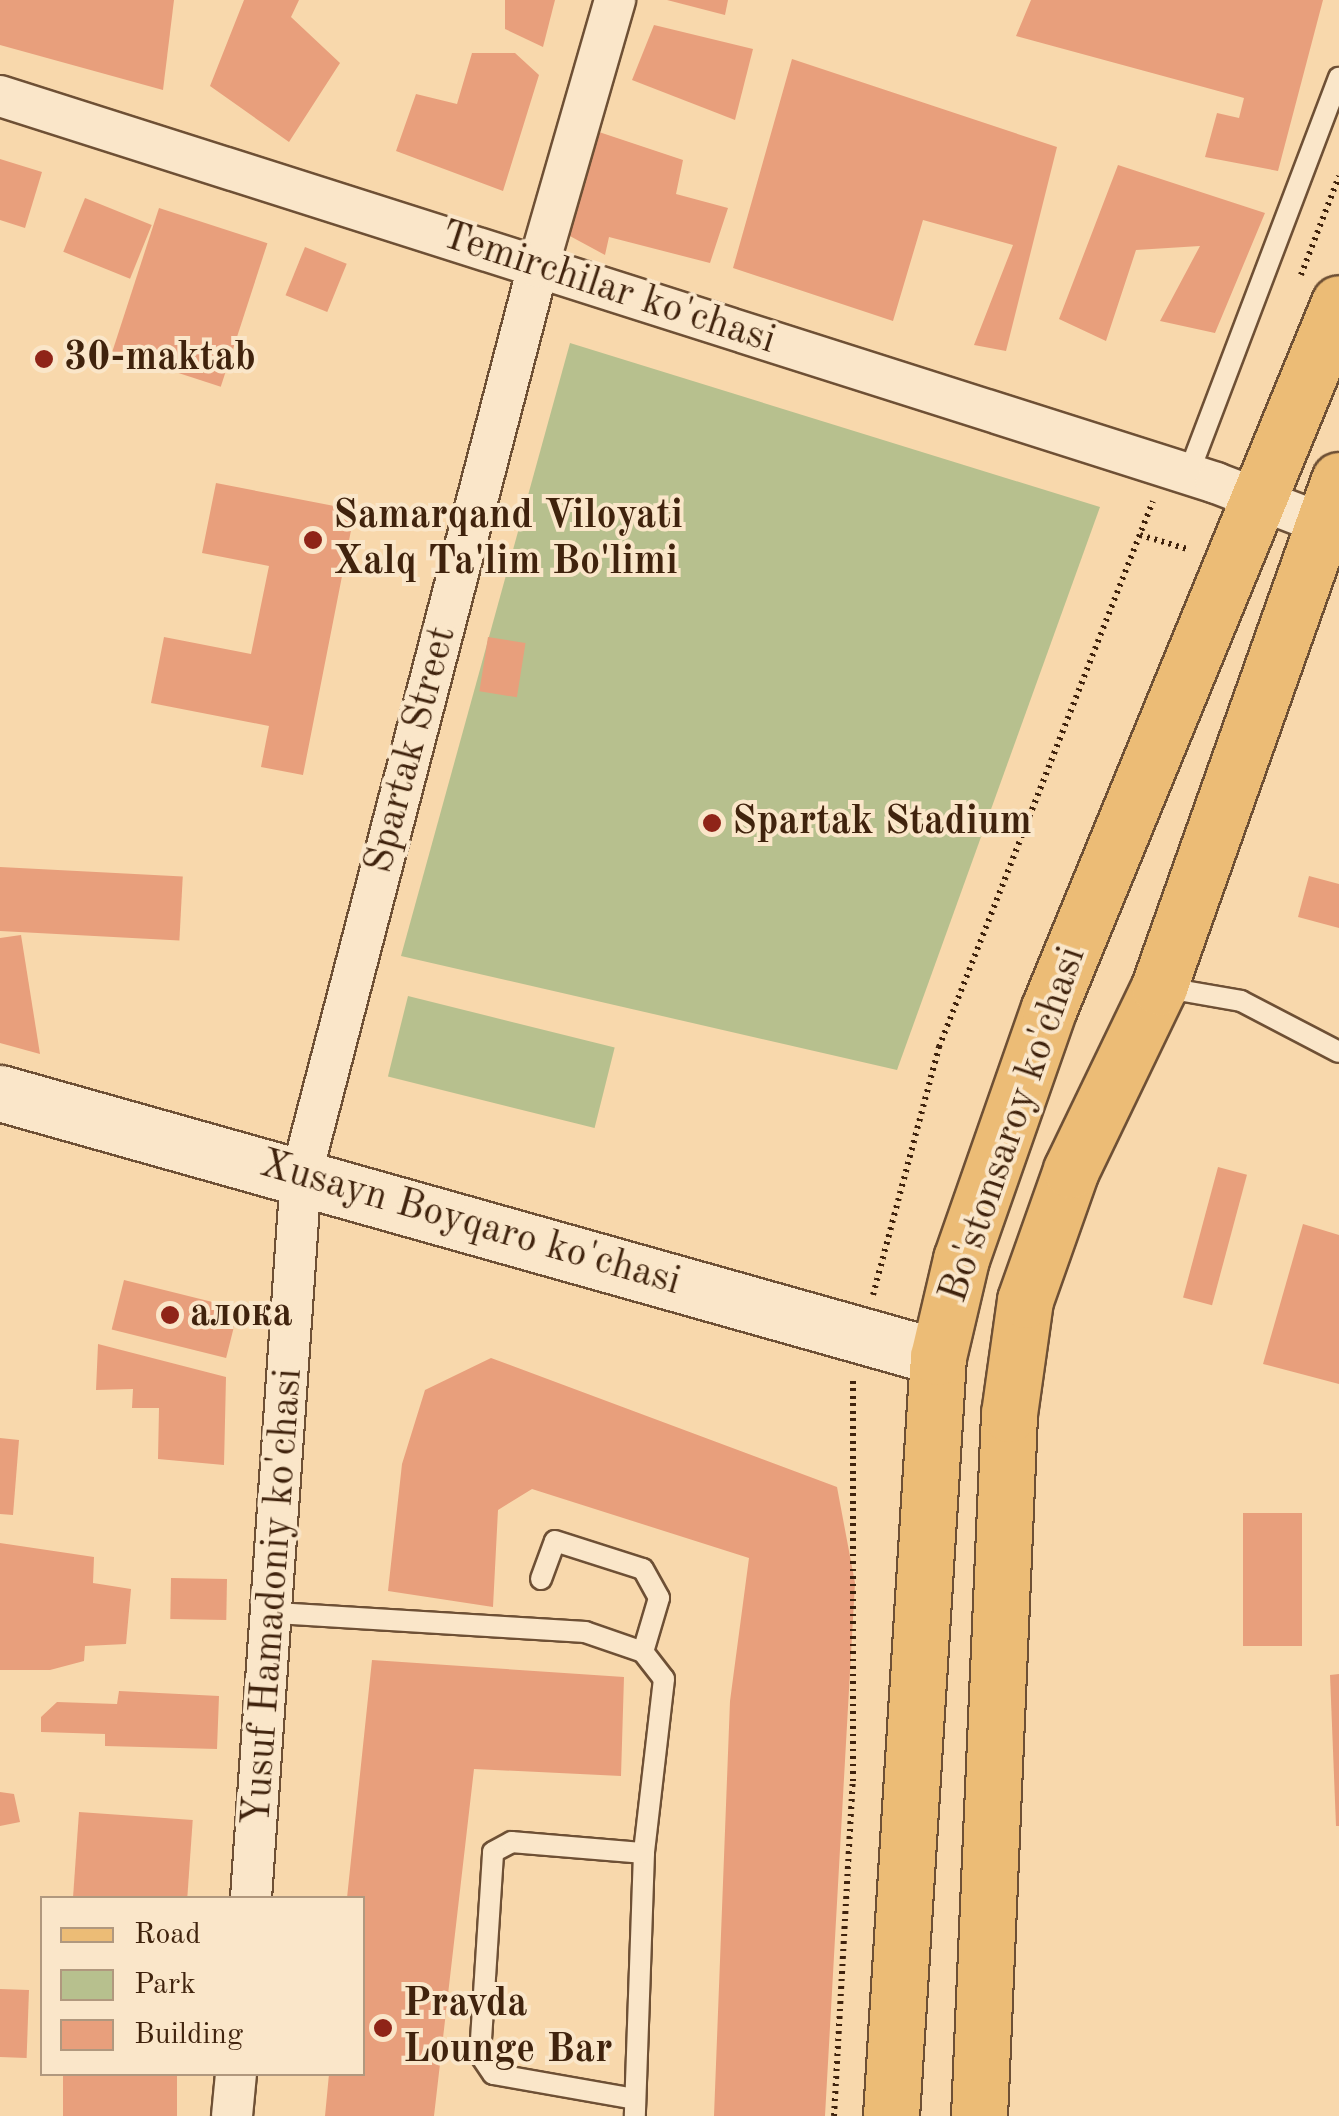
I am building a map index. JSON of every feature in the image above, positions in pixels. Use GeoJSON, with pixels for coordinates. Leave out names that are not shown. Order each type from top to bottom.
{"type":"FeatureCollection","features":[{"type":"Feature","properties":{"kind":"main road","name":"Bo'stonsaroy ko'chasi"},"geometry":{"type":"LineString","coordinates":[[891,2116],[938,1357],[961,1259],[1222,485],[1339,302]]}},
{"type":"Feature","properties":{"kind":"main road","name":"Bo'stonsaroy ko'chasi"},"geometry":{"type":"LineString","coordinates":[[979,2116],[1009,1414],[1025,1300],[1072,1170],[1159,987],[1334,512]]}},
{"type":"Feature","properties":{"kind":"main road","name":"Xusayn Boyqaro ko'chasi"},"geometry":{"type":"LineString","coordinates":[[0,1093],[938,1357]]}},
{"type":"Feature","properties":{"kind":"street","name":"Spartak Street"},"geometry":{"type":"LineString","coordinates":[[301,1176],[538,267],[615,0]]}},
{"type":"Feature","properties":{"kind":"street","name":"Temirchilar ko'chasi"},"geometry":{"type":"LineString","coordinates":[[0,96],[1222,485],[1334,512]]}},
{"type":"Feature","properties":{"kind":"street","name":"Yusuf Hamadoniy ko'chasi"},"geometry":{"type":"LineString","coordinates":[[251,1896],[276,1613],[301,1176]]}},
{"type":"Feature","properties":{"kind":"street"},"geometry":{"type":"LineString","coordinates":[[232,2116],[236,2076]]}},
{"type":"Feature","properties":{"kind":"lane"},"geometry":{"type":"LineString","coordinates":[[1222,485],[1339,78]]}},
{"type":"Feature","properties":{"kind":"lane"},"geometry":{"type":"LineString","coordinates":[[1159,987],[1241,1002],[1339,1052]]}},
{"type":"Feature","properties":{"kind":"lane"},"geometry":{"type":"LineString","coordinates":[[541,1579],[554,1542],[643,1569],[660,1598],[643,1652]]}},
{"type":"Feature","properties":{"kind":"lane"},"geometry":{"type":"LineString","coordinates":[[276,1613],[585,1632],[643,1652],[664,1679],[644,1853],[635,2107],[493,2074],[480,2054],[493,1852],[512,1842],[644,1853]]}},
{"type":"Feature","properties":{"kind":"path"},"geometry":{"type":"LineString","coordinates":[[1140,535],[1188,549]]}},
{"type":"Feature","properties":{"kind":"green space","name":"Spartak Stadium"},"geometry":{"type":"Polygon","coordinates":[[[570,343],[1100,507],[897,1070],[401,956],[570,343]]]}},
{"type":"Feature","properties":{"kind":"green space"},"geometry":{"type":"Polygon","coordinates":[[[408,996],[615,1048],[595,1128],[388,1077],[408,996]]]}},
{"type":"Feature","properties":{"kind":"building"},"geometry":{"type":"Polygon","coordinates":[[[0,0],[174,0],[163,90],[0,45],[0,0]]]}},
{"type":"Feature","properties":{"kind":"building"},"geometry":{"type":"Polygon","coordinates":[[[244,0],[299,0],[291,17],[340,63],[289,142],[210,86],[244,0]]]}},
{"type":"Feature","properties":{"kind":"building"},"geometry":{"type":"Polygon","coordinates":[[[505,0],[555,0],[543,47],[505,29],[505,0]]]}},
{"type":"Feature","properties":{"kind":"building"},"geometry":{"type":"Polygon","coordinates":[[[667,0],[728,0],[725,15],[667,0]]]}},
{"type":"Feature","properties":{"kind":"building"},"geometry":{"type":"Polygon","coordinates":[[[1031,0],[1323,0],[1278,171],[1205,157],[1217,113],[1239,118],[1244,98],[1016,36],[1031,0]]]}},
{"type":"Feature","properties":{"kind":"building"},"geometry":{"type":"Polygon","coordinates":[[[654,25],[753,49],[735,120],[632,80],[654,25]]]}},
{"type":"Feature","properties":{"kind":"building"},"geometry":{"type":"Polygon","coordinates":[[[472,53],[515,53],[539,75],[503,191],[396,151],[416,94],[457,104],[472,53]]]}},
{"type":"Feature","properties":{"kind":"building"},"geometry":{"type":"Polygon","coordinates":[[[792,59],[1057,147],[1006,351],[974,345],[1013,245],[923,220],[893,321],[733,268],[792,59]]]}},
{"type":"Feature","properties":{"kind":"building"},"geometry":{"type":"Polygon","coordinates":[[[593,130],[683,160],[676,194],[728,208],[710,263],[609,237],[605,255],[568,235],[593,130]]]}},
{"type":"Feature","properties":{"kind":"building"},"geometry":{"type":"Polygon","coordinates":[[[0,159],[42,172],[25,228],[0,220],[0,159]]]}},
{"type":"Feature","properties":{"kind":"building"},"geometry":{"type":"Polygon","coordinates":[[[1118,165],[1265,213],[1215,333],[1160,321],[1200,246],[1136,250],[1106,341],[1059,319],[1118,165]]]}},
{"type":"Feature","properties":{"kind":"building"},"geometry":{"type":"Polygon","coordinates":[[[85,198],[152,225],[130,279],[63,252],[85,198]]]}},
{"type":"Feature","properties":{"kind":"building"},"geometry":{"type":"Polygon","coordinates":[[[159,208],[267,243],[221,387],[112,352],[159,208]]]}},
{"type":"Feature","properties":{"kind":"building"},"geometry":{"type":"Polygon","coordinates":[[[305,247],[347,264],[327,312],[286,295],[305,247]]]}},
{"type":"Feature","properties":{"kind":"building"},"geometry":{"type":"Polygon","coordinates":[[[216,483],[355,510],[303,775],[261,767],[269,726],[151,703],[164,637],[251,654],[269,566],[202,553],[216,483]]]}},
{"type":"Feature","properties":{"kind":"building"},"geometry":{"type":"Polygon","coordinates":[[[488,637],[526,643],[517,697],[479,691],[488,637]]]}},
{"type":"Feature","properties":{"kind":"building"},"geometry":{"type":"Polygon","coordinates":[[[0,867],[183,877],[179,940],[0,931],[0,867]]]}},
{"type":"Feature","properties":{"kind":"building"},"geometry":{"type":"Polygon","coordinates":[[[1309,876],[1339,884],[1339,928],[1298,917],[1309,876]]]}},
{"type":"Feature","properties":{"kind":"building"},"geometry":{"type":"Polygon","coordinates":[[[21,935],[40,1054],[0,1043],[0,938],[21,935]]]}},
{"type":"Feature","properties":{"kind":"building"},"geometry":{"type":"Polygon","coordinates":[[[1218,1167],[1247,1175],[1212,1305],[1183,1297],[1218,1167]]]}},
{"type":"Feature","properties":{"kind":"building"},"geometry":{"type":"Polygon","coordinates":[[[1303,1224],[1339,1235],[1339,1384],[1263,1364],[1303,1224]]]}},
{"type":"Feature","properties":{"kind":"building"},"geometry":{"type":"Polygon","coordinates":[[[124,1280],[238,1309],[226,1358],[112,1329],[124,1280]]]}},
{"type":"Feature","properties":{"kind":"building"},"geometry":{"type":"Polygon","coordinates":[[[98,1344],[226,1377],[224,1465],[158,1459],[159,1408],[132,1408],[133,1389],[96,1390],[98,1344]]]}},
{"type":"Feature","properties":{"kind":"building"},"geometry":{"type":"Polygon","coordinates":[[[491,1358],[837,1487],[855,1583],[825,2116],[714,2116],[730,1701],[749,1558],[532,1489],[498,1510],[493,1607],[388,1591],[402,1464],[425,1390],[491,1358]]]}},
{"type":"Feature","properties":{"kind":"building"},"geometry":{"type":"Polygon","coordinates":[[[0,1438],[19,1440],[13,1515],[0,1514],[0,1438]]]}},
{"type":"Feature","properties":{"kind":"building"},"geometry":{"type":"Polygon","coordinates":[[[1243,1513],[1302,1513],[1302,1646],[1243,1646],[1243,1513]]]}},
{"type":"Feature","properties":{"kind":"building"},"geometry":{"type":"Polygon","coordinates":[[[0,1543],[94,1557],[93,1583],[131,1589],[126,1644],[85,1646],[84,1661],[50,1670],[0,1670],[0,1543]]]}},
{"type":"Feature","properties":{"kind":"building"},"geometry":{"type":"Polygon","coordinates":[[[171,1578],[227,1579],[226,1620],[170,1619],[171,1578]]]}},
{"type":"Feature","properties":{"kind":"building"},"geometry":{"type":"Polygon","coordinates":[[[372,1660],[624,1677],[621,1776],[474,1769],[434,2116],[325,2116],[329,2076],[365,2076],[365,1896],[347,1896],[372,1660]]]}},
{"type":"Feature","properties":{"kind":"building"},"geometry":{"type":"Polygon","coordinates":[[[1339,1674],[1339,1826],[1336,1826],[1330,1675],[1339,1674]]]}},
{"type":"Feature","properties":{"kind":"building"},"geometry":{"type":"Polygon","coordinates":[[[119,1691],[219,1696],[217,1749],[105,1746],[105,1734],[41,1732],[41,1717],[57,1702],[117,1704],[119,1691]]]}},
{"type":"Feature","properties":{"kind":"building"},"geometry":{"type":"Polygon","coordinates":[[[0,1792],[14,1794],[20,1822],[0,1826],[0,1792]]]}},
{"type":"Feature","properties":{"kind":"building"},"geometry":{"type":"Polygon","coordinates":[[[79,1812],[193,1820],[187,1896],[73,1896],[79,1812]]]}},
{"type":"Feature","properties":{"kind":"building"},"geometry":{"type":"Polygon","coordinates":[[[0,1989],[29,1990],[27,2058],[0,2057],[0,1989]]]}},
{"type":"Feature","properties":{"kind":"building"},"geometry":{"type":"Polygon","coordinates":[[[63,2076],[177,2076],[177,2116],[63,2116],[63,2076]]]}},
{"type":"Feature","properties":{"kind":"place","name":"30-maktab"},"geometry":{"type":"Point","coordinates":[44,359]}},
{"type":"Feature","properties":{"kind":"place","name":"Samarqand Viloyati Xalq Ta'lim Bo'limi"},"geometry":{"type":"Point","coordinates":[313,540]}},
{"type":"Feature","properties":{"kind":"place","name":"Spartak Stadium"},"geometry":{"type":"Point","coordinates":[712,823]}},
{"type":"Feature","properties":{"kind":"place","name":"алока"},"geometry":{"type":"Point","coordinates":[170,1315]}},
{"type":"Feature","properties":{"kind":"place","name":"Pravda Lounge Bar"},"geometry":{"type":"Point","coordinates":[383,2028]}}]}
